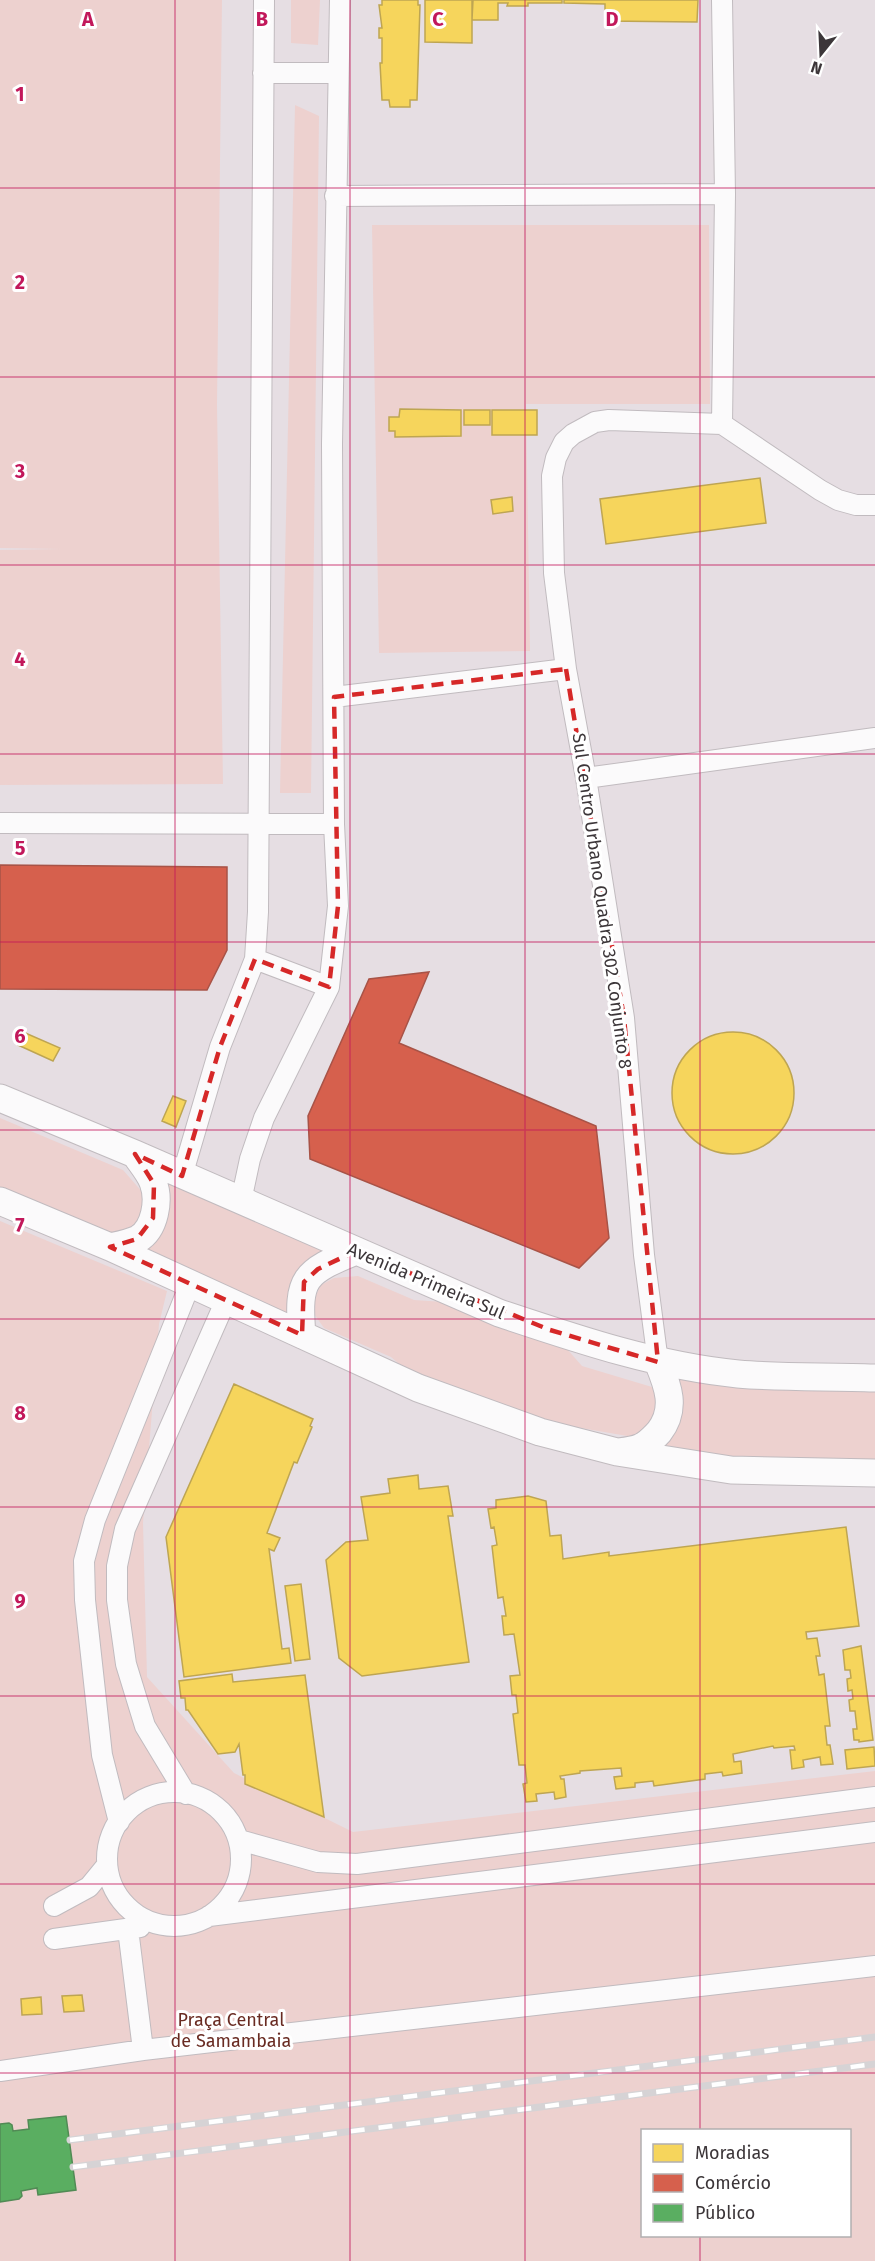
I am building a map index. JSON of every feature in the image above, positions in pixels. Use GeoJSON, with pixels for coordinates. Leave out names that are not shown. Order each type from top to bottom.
{"type":"FeatureCollection","features":[{"type":"Feature","properties":{"kind":"main road","name":"Avenida Primeira Sul"},"geometry":{"type":"LineString","coordinates":[[0,1098],[499,1312],[550,1330],[658,1362],[737,1374],[812,1378],[875,1378]]}},
{"type":"Feature","properties":{"kind":"main road"},"geometry":{"type":"LineString","coordinates":[[110,1247],[137,1239],[147,1229],[153,1218],[156,1194],[154,1184],[135,1154]]}},
{"type":"Feature","properties":{"kind":"main road"},"geometry":{"type":"LineString","coordinates":[[0,1201],[110,1247],[418,1388],[540,1432],[617,1452],[731,1470],[875,1473]]}},
{"type":"Feature","properties":{"kind":"main road"},"geometry":{"type":"LineString","coordinates":[[302,1335],[300,1306],[304,1282],[318,1269],[356,1251]]}},
{"type":"Feature","properties":{"kind":"main road"},"geometry":{"type":"LineString","coordinates":[[617,1452],[640,1447],[653,1438],[668,1415],[670,1400],[658,1362]]}},
{"type":"Feature","properties":{"kind":"street"},"geometry":{"type":"LineString","coordinates":[[182,1176],[220,1047],[255,959],[259,823],[264,0]]}},
{"type":"Feature","properties":{"kind":"street"},"geometry":{"type":"LineString","coordinates":[[241,1201],[250,1159],[264,1118],[328,987],[338,906],[334,824],[332,444],[340,0]]}},
{"type":"Feature","properties":{"kind":"street"},"geometry":{"type":"LineString","coordinates":[[722,0],[725,194],[722,424],[838,500],[856,505],[875,505]]}},
{"type":"Feature","properties":{"kind":"street"},"geometry":{"type":"LineString","coordinates":[[263,73],[338,73]]}},
{"type":"Feature","properties":{"kind":"street"},"geometry":{"type":"LineString","coordinates":[[335,196],[725,194]]}},
{"type":"Feature","properties":{"kind":"street","name":"Sul Centro Urbano Quadra 302 Conjunto 8"},"geometry":{"type":"LineString","coordinates":[[658,1362],[644,1255],[624,1018],[586,778],[566,669],[554,573],[552,476],[556,458],[564,442],[573,434],[595,422],[609,420],[722,424]]}},
{"type":"Feature","properties":{"kind":"street"},"geometry":{"type":"LineString","coordinates":[[333,697],[566,669]]}},
{"type":"Feature","properties":{"kind":"street"},"geometry":{"type":"LineString","coordinates":[[586,778],[875,738]]}},
{"type":"Feature","properties":{"kind":"street"},"geometry":{"type":"LineString","coordinates":[[0,823],[334,824]]}},
{"type":"Feature","properties":{"kind":"street"},"geometry":{"type":"LineString","coordinates":[[255,959],[328,987]]}},
{"type":"Feature","properties":{"kind":"street"},"geometry":{"type":"LineString","coordinates":[[119,1822],[102,1755],[85,1600],[84,1561],[95,1520],[190,1284]]}},
{"type":"Feature","properties":{"kind":"street"},"geometry":{"type":"LineString","coordinates":[[186,1794],[145,1726],[126,1665],[117,1600],[117,1566],[125,1529],[226,1300]]}},
{"type":"Feature","properties":{"kind":"street"},"geometry":{"type":"LineString","coordinates":[[159,1925],[134,1913],[124,1904],[115,1892],[107,1866],[111,1838],[119,1822],[135,1804],[161,1794],[186,1794],[214,1806],[225,1815],[239,1840],[241,1868],[238,1881],[224,1905],[209,1917]]}},
{"type":"Feature","properties":{"kind":"street"},"geometry":{"type":"LineString","coordinates":[[239,1840],[318,1862],[357,1864],[875,1797]]}},
{"type":"Feature","properties":{"kind":"street"},"geometry":{"type":"LineString","coordinates":[[54,1939],[159,1925],[188,1925],[209,1917],[875,1832]]}},
{"type":"Feature","properties":{"kind":"street"},"geometry":{"type":"LineString","coordinates":[[54,1906],[89,1887],[107,1866]]}},
{"type":"Feature","properties":{"kind":"street"},"geometry":{"type":"LineString","coordinates":[[128,1929],[143,2050]]}},
{"type":"Feature","properties":{"kind":"street"},"geometry":{"type":"LineString","coordinates":[[0,2071],[143,2050],[875,1966]]}},
{"type":"Feature","properties":{"kind":"highlighted area"},"geometry":{"type":"Polygon","coordinates":[[[566,669],[624,1018],[658,1362],[550,1330],[356,1251],[318,1269],[304,1282],[302,1335],[110,1247],[137,1239],[153,1218],[154,1184],[135,1154],[182,1176],[220,1047],[255,959],[329,987],[338,906],[334,697],[566,669]]]}},
{"type":"Feature","properties":{"kind":"green space"},"geometry":{"type":"Polygon","coordinates":[[[0,0],[222,0],[217,405],[223,784],[0,785],[0,550],[61,549],[0,548],[0,0]]]}},
{"type":"Feature","properties":{"kind":"green space"},"geometry":{"type":"Polygon","coordinates":[[[291,0],[320,0],[318,45],[291,43],[291,0]]]}},
{"type":"Feature","properties":{"kind":"green space"},"geometry":{"type":"Polygon","coordinates":[[[295,105],[319,116],[311,793],[280,793],[295,105]]]}},
{"type":"Feature","properties":{"kind":"green space"},"geometry":{"type":"Polygon","coordinates":[[[372,225],[709,225],[710,404],[526,404],[530,651],[379,653],[372,225]]]}},
{"type":"Feature","properties":{"kind":"green space"},"geometry":{"type":"Polygon","coordinates":[[[0,1118],[123,1170],[144,1194],[145,1222],[129,1239],[92,1229],[0,1194],[0,1118]]]}},
{"type":"Feature","properties":{"kind":"green space"},"geometry":{"type":"Polygon","coordinates":[[[164,1177],[327,1249],[293,1322],[130,1251],[164,1177]]]}},
{"type":"Feature","properties":{"kind":"green space","name":"Praça Central de Samambaia"},"geometry":{"type":"Polygon","coordinates":[[[0,1221],[167,1291],[159,1324],[143,1523],[147,1677],[234,1773],[353,1832],[875,1771],[875,2261],[0,2261],[0,1221]]]}},
{"type":"Feature","properties":{"kind":"green space"},"geometry":{"type":"Polygon","coordinates":[[[358,1276],[414,1300],[444,1302],[567,1349],[582,1366],[652,1387],[664,1398],[665,1413],[633,1437],[558,1424],[540,1424],[412,1375],[391,1357],[324,1328],[314,1314],[314,1299],[321,1285],[334,1278],[358,1276]]]}},
{"type":"Feature","properties":{"kind":"green space"},"geometry":{"type":"Polygon","coordinates":[[[668,1378],[875,1389],[875,1466],[651,1452],[668,1378]]]}},
{"type":"Feature","properties":{"kind":"building: Moradias"},"geometry":{"type":"Polygon","coordinates":[[[382,0],[418,0],[418,5],[420,5],[417,100],[410,100],[410,107],[390,107],[389,100],[382,100],[380,63],[382,63],[382,38],[379,38],[379,28],[382,28],[379,5],[382,5],[382,0]]]}},
{"type":"Feature","properties":{"kind":"building: Moradias"},"geometry":{"type":"Polygon","coordinates":[[[425,0],[472,0],[472,43],[425,42],[425,0]]]}},
{"type":"Feature","properties":{"kind":"building: Moradias"},"geometry":{"type":"Polygon","coordinates":[[[473,0],[562,0],[562,3],[528,3],[528,6],[507,6],[508,3],[498,3],[498,20],[472,20],[473,0]]]}},
{"type":"Feature","properties":{"kind":"building: Moradias"},"geometry":{"type":"Polygon","coordinates":[[[564,0],[698,0],[697,22],[605,21],[605,4],[564,3],[564,0]]]}},
{"type":"Feature","properties":{"kind":"building: Moradias"},"geometry":{"type":"Polygon","coordinates":[[[400,409],[461,410],[461,436],[395,437],[395,431],[389,431],[389,417],[399,417],[400,409]]]}},
{"type":"Feature","properties":{"kind":"building: Moradias"},"geometry":{"type":"Polygon","coordinates":[[[464,410],[490,410],[490,425],[464,425],[464,410]]]}},
{"type":"Feature","properties":{"kind":"building: Moradias"},"geometry":{"type":"Polygon","coordinates":[[[492,410],[537,410],[537,435],[492,435],[492,410]]]}},
{"type":"Feature","properties":{"kind":"building: Moradias"},"geometry":{"type":"Polygon","coordinates":[[[760,478],[766,523],[606,544],[600,499],[760,478]]]}},
{"type":"Feature","properties":{"kind":"building: Moradias"},"geometry":{"type":"Polygon","coordinates":[[[512,497],[513,511],[493,514],[491,500],[512,497]]]}},
{"type":"Feature","properties":{"kind":"building: Moradias"},"geometry":{"type":"Polygon","coordinates":[[[23,1032],[60,1048],[53,1061],[18,1045],[23,1032]]]}},
{"type":"Feature","properties":{"kind":"building: Moradias"},"geometry":{"type":"Polygon","coordinates":[[[733,1032],[756,1037],[767,1042],[776,1050],[784,1059],[789,1070],[794,1093],[789,1116],[784,1127],[776,1136],[767,1144],[756,1149],[733,1154],[710,1149],[699,1144],[690,1136],[682,1127],[677,1116],[672,1093],[677,1070],[682,1059],[690,1050],[699,1042],[710,1037],[733,1032]]]}},
{"type":"Feature","properties":{"kind":"building: Moradias"},"geometry":{"type":"Polygon","coordinates":[[[173,1096],[186,1101],[176,1127],[162,1121],[173,1096]]]}},
{"type":"Feature","properties":{"kind":"building: Moradias"},"geometry":{"type":"Polygon","coordinates":[[[234,1384],[313,1419],[310,1426],[312,1427],[297,1463],[294,1462],[267,1533],[280,1538],[274,1551],[269,1549],[282,1649],[289,1648],[291,1663],[184,1677],[166,1537],[234,1384]]]}},
{"type":"Feature","properties":{"kind":"building: Moradias"},"geometry":{"type":"Polygon","coordinates":[[[418,1475],[419,1489],[448,1486],[453,1516],[448,1516],[469,1662],[362,1676],[339,1658],[326,1560],[346,1542],[368,1540],[361,1497],[390,1493],[388,1479],[418,1475]]]}},
{"type":"Feature","properties":{"kind":"building: Moradias"},"geometry":{"type":"Polygon","coordinates":[[[528,1496],[546,1501],[550,1536],[561,1535],[563,1559],[609,1552],[609,1556],[846,1527],[859,1626],[806,1632],[807,1639],[817,1638],[820,1656],[816,1656],[819,1675],[824,1674],[830,1726],[825,1726],[827,1745],[830,1745],[833,1764],[821,1765],[820,1757],[803,1760],[804,1767],[792,1769],[790,1750],[795,1750],[794,1746],[774,1748],[773,1746],[733,1754],[734,1762],[741,1761],[742,1773],[723,1776],[722,1772],[705,1774],[705,1779],[654,1786],[653,1781],[635,1783],[635,1787],[616,1789],[614,1777],[622,1776],[621,1768],[580,1771],[580,1773],[560,1776],[564,1779],[566,1797],[555,1799],[554,1792],[536,1794],[537,1801],[526,1802],[523,1784],[527,1783],[525,1765],[519,1765],[513,1714],[518,1713],[516,1695],[512,1695],[510,1676],[520,1675],[514,1634],[504,1635],[502,1616],[506,1616],[503,1597],[498,1598],[492,1546],[497,1545],[488,1509],[496,1508],[496,1500],[528,1496]]]}},
{"type":"Feature","properties":{"kind":"building: Moradias"},"geometry":{"type":"Polygon","coordinates":[[[301,1584],[310,1659],[295,1661],[285,1586],[301,1584]]]}},
{"type":"Feature","properties":{"kind":"building: Moradias"},"geometry":{"type":"Polygon","coordinates":[[[861,1646],[873,1740],[859,1742],[859,1740],[854,1740],[853,1729],[857,1729],[855,1711],[850,1711],[849,1700],[853,1699],[852,1690],[848,1691],[847,1679],[851,1678],[850,1670],[845,1670],[843,1650],[861,1646]]]}},
{"type":"Feature","properties":{"kind":"building: Moradias"},"geometry":{"type":"Polygon","coordinates":[[[232,1674],[233,1682],[305,1675],[324,1817],[245,1784],[239,1744],[235,1752],[218,1754],[186,1710],[185,1698],[181,1698],[179,1681],[232,1674]]]}},
{"type":"Feature","properties":{"kind":"building: Moradias"},"geometry":{"type":"Polygon","coordinates":[[[874,1747],[875,1766],[847,1769],[845,1750],[874,1747]]]}},
{"type":"Feature","properties":{"kind":"building: Moradias"},"geometry":{"type":"Polygon","coordinates":[[[82,1995],[84,2011],[64,2012],[62,1996],[82,1995]]]}},
{"type":"Feature","properties":{"kind":"building: Moradias"},"geometry":{"type":"Polygon","coordinates":[[[41,1997],[42,2014],[22,2015],[21,1999],[41,1997]]]}},
{"type":"Feature","properties":{"kind":"building: Comércio"},"geometry":{"type":"Polygon","coordinates":[[[0,865],[227,867],[227,950],[207,990],[0,989],[0,865]]]}},
{"type":"Feature","properties":{"kind":"building: Comércio"},"geometry":{"type":"Polygon","coordinates":[[[429,972],[399,1043],[596,1126],[609,1238],[579,1268],[310,1159],[308,1116],[369,979],[429,972]]]}},
{"type":"Feature","properties":{"kind":"building: Público"},"geometry":{"type":"Polygon","coordinates":[[[66,2116],[76,2190],[38,2195],[37,2188],[21,2191],[22,2196],[19,2199],[0,2202],[0,2124],[9,2123],[13,2131],[29,2129],[28,2120],[66,2116]]]}},
{"type":"Feature","properties":{"kind":"railway"},"geometry":{"type":"LineString","coordinates":[[70,2140],[875,2037]]}},
{"type":"Feature","properties":{"kind":"railway"},"geometry":{"type":"LineString","coordinates":[[73,2167],[875,2064]]}}]}
